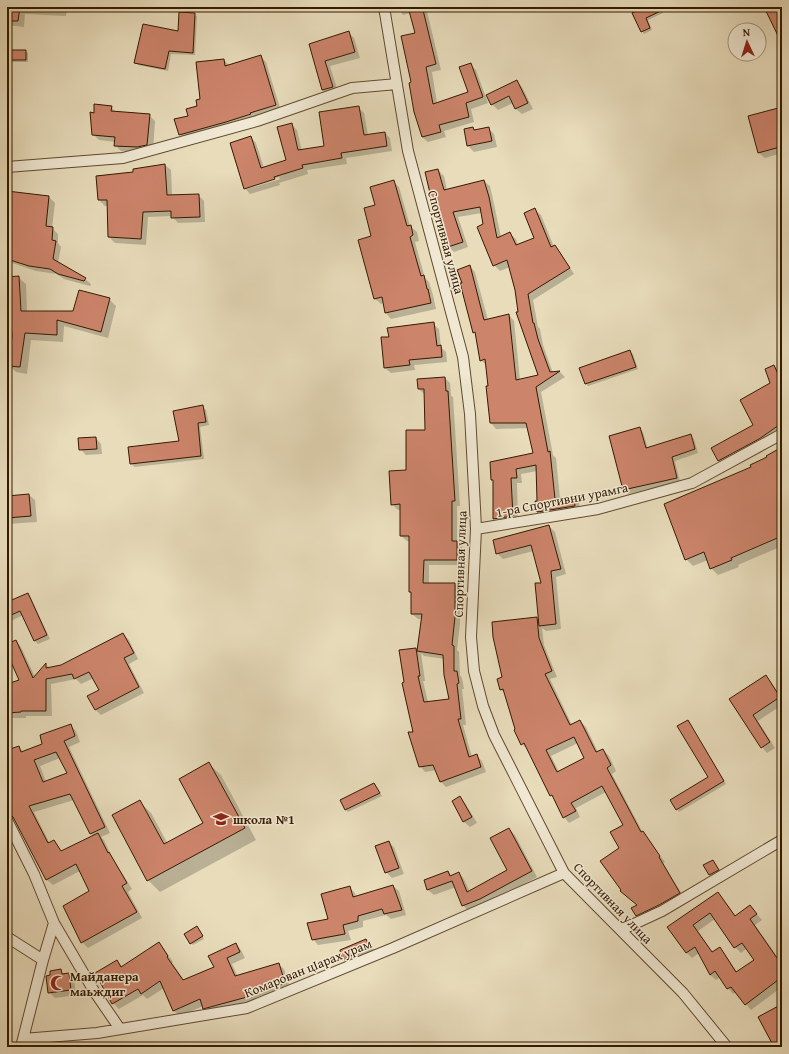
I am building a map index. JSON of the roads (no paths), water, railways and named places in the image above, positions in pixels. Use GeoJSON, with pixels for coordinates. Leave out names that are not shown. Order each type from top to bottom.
{"type":"FeatureCollection","features":[{"type":"Feature","properties":{"kind":"street","name":"Спортивная улица"},"geometry":{"type":"LineString","coordinates":[[384,7],[408,151],[463,357],[470,414],[476,529],[471,637],[474,671],[483,706],[494,735],[564,873],[683,993],[728,1047]]}},
{"type":"Feature","properties":{"kind":"street"},"geometry":{"type":"LineString","coordinates":[[7,168],[123,158],[257,121],[352,88],[397,84]]}},
{"type":"Feature","properties":{"kind":"street","name":"1-ра Спортивни урамга"},"geometry":{"type":"LineString","coordinates":[[476,529],[598,509],[692,483],[782,434]]}},
{"type":"Feature","properties":{"kind":"street"},"geometry":{"type":"LineString","coordinates":[[7,820],[34,874],[54,924],[94,991],[120,1029]]}},
{"type":"Feature","properties":{"kind":"street"},"geometry":{"type":"LineString","coordinates":[[621,930],[662,911],[782,840]]}},
{"type":"Feature","properties":{"kind":"street","name":"Комарован цIарах урам"},"geometry":{"type":"LineString","coordinates":[[22,1043],[120,1029],[247,1008],[393,948],[564,873]]}},
{"type":"Feature","properties":{"kind":"street"},"geometry":{"type":"LineString","coordinates":[[22,1043],[43,960],[54,924]]}},
{"type":"Feature","properties":{"kind":"street"},"geometry":{"type":"LineString","coordinates":[[7,937],[43,960]]}},
{"type":"Feature","properties":{"kind":"place","name":"школа №1"},"geometry":{"type":"Point","coordinates":[221,819]}},
{"type":"Feature","properties":{"kind":"place","name":"Майданера маьждиг"},"geometry":{"type":"Point","coordinates":[58,983]}}]}
